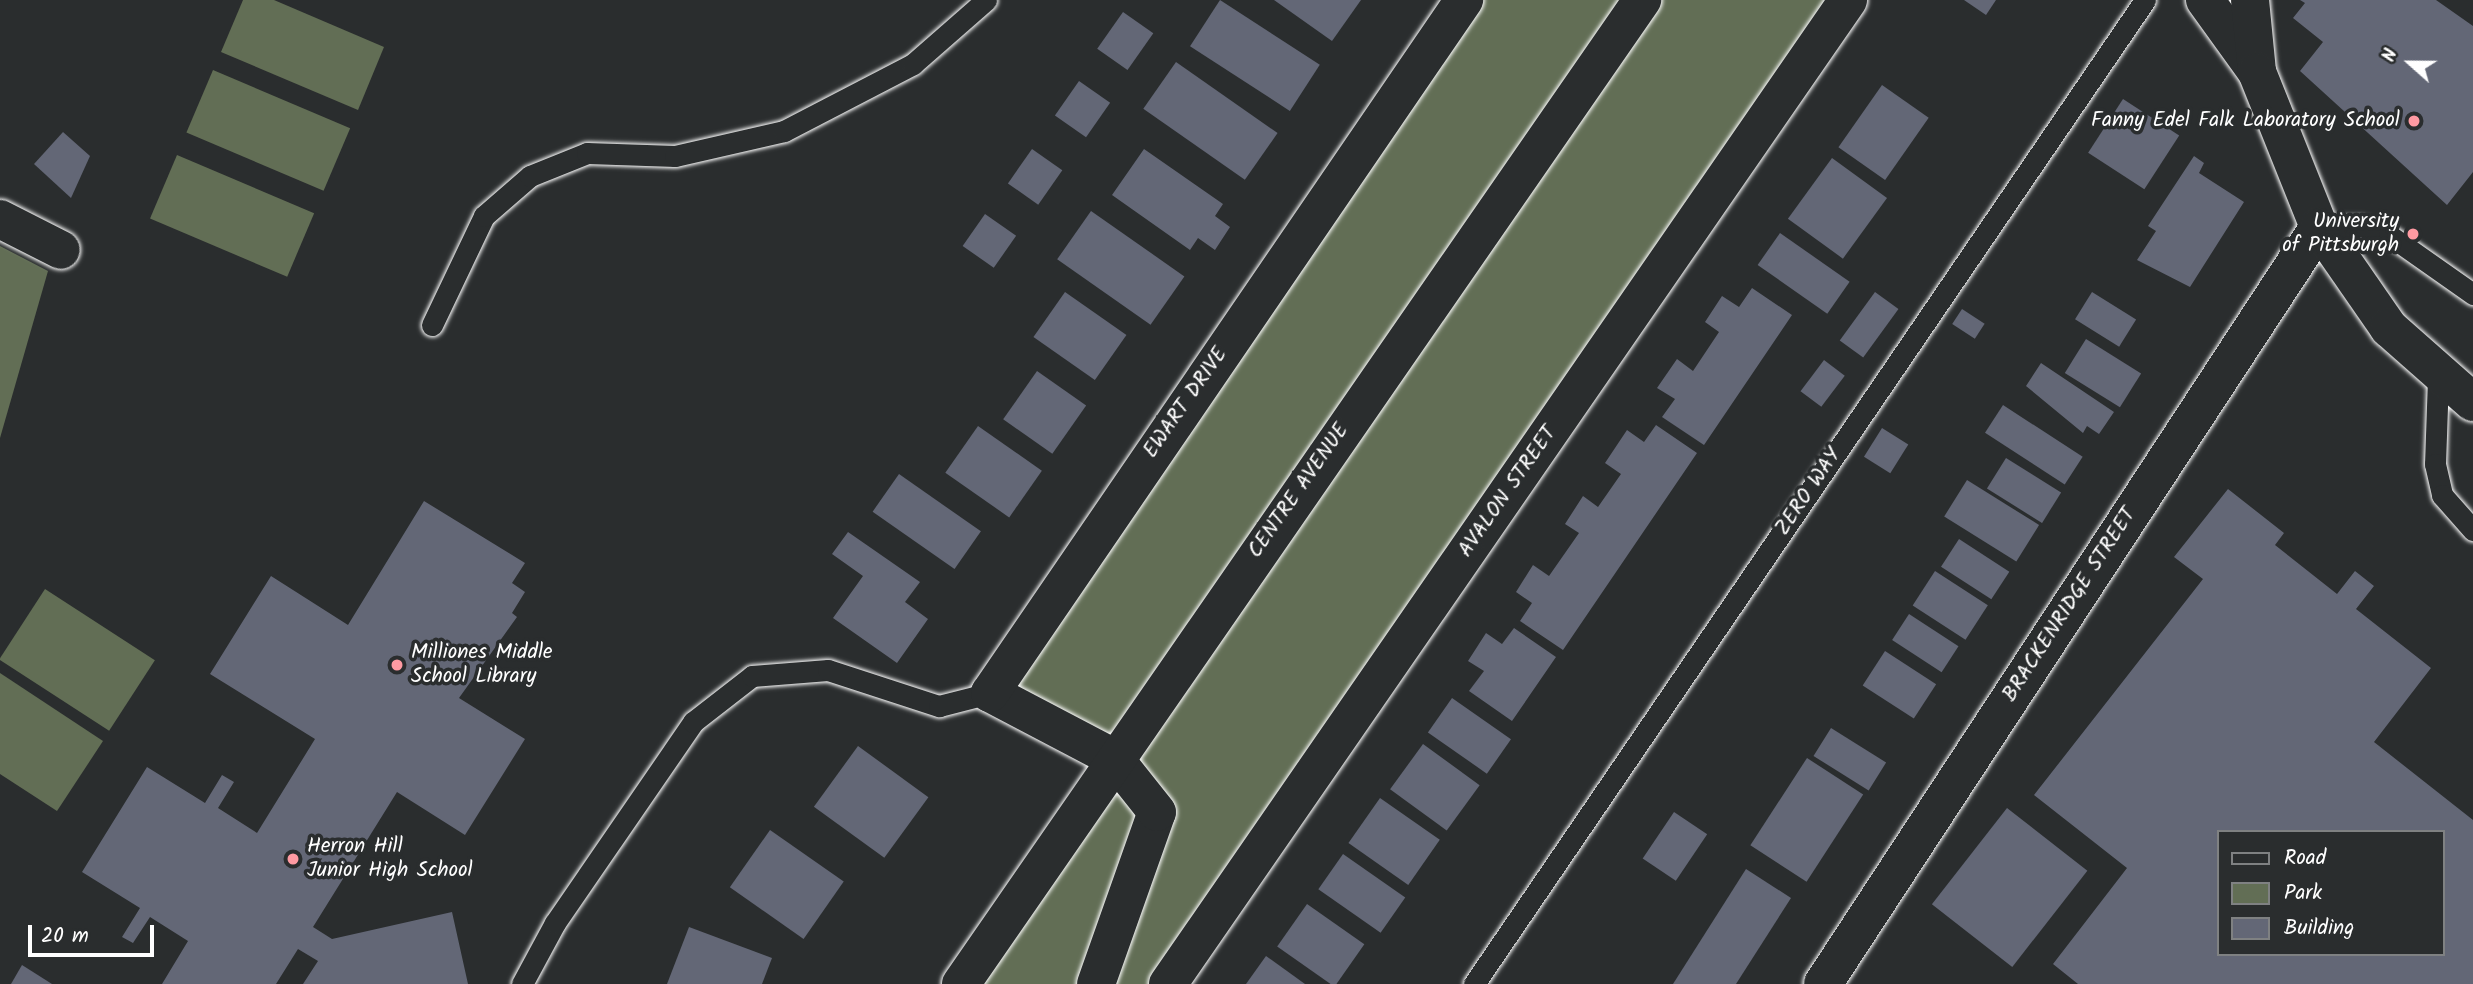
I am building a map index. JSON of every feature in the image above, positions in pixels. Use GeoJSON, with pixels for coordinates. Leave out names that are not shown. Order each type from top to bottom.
{"type":"FeatureCollection","features":[{"type":"Feature","properties":{"kind":"street","name":"EWART DRIVE"},"geometry":{"type":"LineString","coordinates":[[990,693],[1464,0]]}},
{"type":"Feature","properties":{"kind":"street","name":"CENTRE AVENUE"},"geometry":{"type":"LineString","coordinates":[[961,984],[1114,758],[1642,0]]}},
{"type":"Feature","properties":{"kind":"street","name":"AVALON STREET"},"geometry":{"type":"LineString","coordinates":[[1168,984],[1848,0]]}},
{"type":"Feature","properties":{"kind":"street"},"geometry":{"type":"LineString","coordinates":[[2206,0],[2257,72],[2319,227],[2389,328],[2438,378],[2473,402]]}},
{"type":"Feature","properties":{"kind":"street"},"geometry":{"type":"LineString","coordinates":[[2250,0],[2257,72]]}},
{"type":"Feature","properties":{"kind":"street"},"geometry":{"type":"LineString","coordinates":[[0,219],[61,250]]}},
{"type":"Feature","properties":{"kind":"street","name":"BRACKENRIDGE STREET"},"geometry":{"type":"LineString","coordinates":[[1823,984],[2319,227]]}},
{"type":"Feature","properties":{"kind":"street"},"geometry":{"type":"LineString","coordinates":[[990,693],[1073,731],[1114,758],[1157,812],[1096,984]]}},
{"type":"Feature","properties":{"kind":"lane"},"geometry":{"type":"LineString","coordinates":[[432,324],[484,216],[530,176],[587,153],[675,156],[784,131],[913,64],[986,0]]}},
{"type":"Feature","properties":{"kind":"lane","name":"ZERO WAY"},"geometry":{"type":"LineString","coordinates":[[1474,984],[2145,0]]}},
{"type":"Feature","properties":{"kind":"lane"},"geometry":{"type":"LineString","coordinates":[[2319,227],[2360,226],[2389,235],[2473,294]]}},
{"type":"Feature","properties":{"kind":"lane"},"geometry":{"type":"LineString","coordinates":[[2438,378],[2435,464],[2442,495],[2473,530]]}},
{"type":"Feature","properties":{"kind":"lane"},"geometry":{"type":"LineString","coordinates":[[522,984],[555,923],[693,722],[752,676],[828,670],[939,706],[990,693]]}},
{"type":"Feature","properties":{"kind":"green space"},"geometry":{"type":"Polygon","coordinates":[[[243,0],[274,0],[384,47],[358,110],[221,52],[243,0]]]}},
{"type":"Feature","properties":{"kind":"green space"},"geometry":{"type":"Polygon","coordinates":[[[1464,0],[1848,0],[1168,984],[961,984],[1114,758],[990,693],[1464,0]]]}},
{"type":"Feature","properties":{"kind":"green space"},"geometry":{"type":"Polygon","coordinates":[[[213,70],[350,128],[324,191],[186,133],[213,70]]]}},
{"type":"Feature","properties":{"kind":"green space"},"geometry":{"type":"Polygon","coordinates":[[[177,155],[314,213],[287,277],[150,219],[177,155]]]}},
{"type":"Feature","properties":{"kind":"green space"},"geometry":{"type":"Polygon","coordinates":[[[0,246],[48,271],[0,438],[0,246]]]}},
{"type":"Feature","properties":{"kind":"green space"},"geometry":{"type":"Polygon","coordinates":[[[45,589],[155,660],[109,731],[0,660],[45,589]]]}},
{"type":"Feature","properties":{"kind":"green space"},"geometry":{"type":"Polygon","coordinates":[[[0,673],[103,741],[57,811],[0,774],[0,673]]]}},
{"type":"Feature","properties":{"kind":"building"},"geometry":{"type":"Polygon","coordinates":[[[1220,0],[1320,65],[1290,111],[1190,46],[1220,0]]]}},
{"type":"Feature","properties":{"kind":"building"},"geometry":{"type":"Polygon","coordinates":[[[1274,0],[1361,0],[1332,41],[1274,0]]]}},
{"type":"Feature","properties":{"kind":"building"},"geometry":{"type":"Polygon","coordinates":[[[1964,0],[1996,0],[1986,15],[1964,0]]]}},
{"type":"Feature","properties":{"kind":"building","name":"Fanny Edel Falk Laboratory School"},"geometry":{"type":"Polygon","coordinates":[[[2300,0],[2436,0],[2473,26],[2473,172],[2447,205],[2300,71],[2323,42],[2293,18],[2305,3],[2300,0]]]}},
{"type":"Feature","properties":{"kind":"building"},"geometry":{"type":"Polygon","coordinates":[[[1123,12],[1153,33],[1127,70],[1097,49],[1123,12]]]}},
{"type":"Feature","properties":{"kind":"building"},"geometry":{"type":"Polygon","coordinates":[[[1176,62],[1278,133],[1245,180],[1143,109],[1176,62]]]}},
{"type":"Feature","properties":{"kind":"building"},"geometry":{"type":"Polygon","coordinates":[[[1079,81],[1110,103],[1086,137],[1055,115],[1079,81]]]}},
{"type":"Feature","properties":{"kind":"building"},"geometry":{"type":"Polygon","coordinates":[[[1882,85],[1929,118],[1885,180],[1838,147],[1882,85]]]}},
{"type":"Feature","properties":{"kind":"building"},"geometry":{"type":"Polygon","coordinates":[[[2123,99],[2179,135],[2144,189],[2088,153],[2123,99]]]}},
{"type":"Feature","properties":{"kind":"building"},"geometry":{"type":"Polygon","coordinates":[[[63,132],[90,156],[71,198],[34,164],[63,132]]]}},
{"type":"Feature","properties":{"kind":"building"},"geometry":{"type":"Polygon","coordinates":[[[1032,149],[1062,170],[1038,205],[1008,183],[1032,149]]]}},
{"type":"Feature","properties":{"kind":"building"},"geometry":{"type":"Polygon","coordinates":[[[1144,149],[1223,204],[1215,216],[1230,227],[1215,250],[1198,238],[1190,250],[1112,195],[1144,149]]]}},
{"type":"Feature","properties":{"kind":"building"},"geometry":{"type":"Polygon","coordinates":[[[2194,156],[2204,163],[2199,173],[2244,202],[2190,287],[2137,260],[2156,231],[2148,226],[2194,156]]]}},
{"type":"Feature","properties":{"kind":"building"},"geometry":{"type":"Polygon","coordinates":[[[1832,158],[1887,198],[1843,259],[1788,219],[1832,158]]]}},
{"type":"Feature","properties":{"kind":"building"},"geometry":{"type":"Polygon","coordinates":[[[1091,211],[1184,276],[1151,325],[1057,259],[1091,211]]]}},
{"type":"Feature","properties":{"kind":"building"},"geometry":{"type":"Polygon","coordinates":[[[985,214],[1016,236],[994,268],[963,246],[985,214]]]}},
{"type":"Feature","properties":{"kind":"building"},"geometry":{"type":"Polygon","coordinates":[[[1780,233],[1850,282],[1827,314],[1758,265],[1780,233]]]}},
{"type":"Feature","properties":{"kind":"building"},"geometry":{"type":"Polygon","coordinates":[[[1752,288],[1792,315],[1704,445],[1662,417],[1675,399],[1657,388],[1677,359],[1693,371],[1719,332],[1705,322],[1722,296],[1739,307],[1752,288]]]}},
{"type":"Feature","properties":{"kind":"building"},"geometry":{"type":"Polygon","coordinates":[[[1065,292],[1126,335],[1095,380],[1033,337],[1065,292]]]}},
{"type":"Feature","properties":{"kind":"building"},"geometry":{"type":"Polygon","coordinates":[[[1875,292],[1898,309],[1863,358],[1840,341],[1875,292]]]}},
{"type":"Feature","properties":{"kind":"building"},"geometry":{"type":"Polygon","coordinates":[[[2092,292],[2136,320],[2119,347],[2075,319],[2092,292]]]}},
{"type":"Feature","properties":{"kind":"building"},"geometry":{"type":"Polygon","coordinates":[[[1962,309],[1985,324],[1975,339],[1952,324],[1962,309]]]}},
{"type":"Feature","properties":{"kind":"building"},"geometry":{"type":"Polygon","coordinates":[[[2086,339],[2141,373],[2120,407],[2065,373],[2086,339]]]}},
{"type":"Feature","properties":{"kind":"building"},"geometry":{"type":"Polygon","coordinates":[[[1824,360],[1845,376],[1821,407],[1801,391],[1824,360]]]}},
{"type":"Feature","properties":{"kind":"building"},"geometry":{"type":"Polygon","coordinates":[[[2041,363],[2114,412],[2099,434],[2087,426],[2083,433],[2026,386],[2041,363]]]}},
{"type":"Feature","properties":{"kind":"building"},"geometry":{"type":"Polygon","coordinates":[[[1037,371],[1086,405],[1052,454],[1003,419],[1037,371]]]}},
{"type":"Feature","properties":{"kind":"building"},"geometry":{"type":"Polygon","coordinates":[[[2003,405],[2083,457],[2065,484],[1985,433],[2003,405]]]}},
{"type":"Feature","properties":{"kind":"building"},"geometry":{"type":"Polygon","coordinates":[[[1656,425],[1697,453],[1563,650],[1520,621],[1532,603],[1516,592],[1533,565],[1549,576],[1579,533],[1565,524],[1583,496],[1598,507],[1621,474],[1605,463],[1627,430],[1644,442],[1656,425]]]}},
{"type":"Feature","properties":{"kind":"building"},"geometry":{"type":"Polygon","coordinates":[[[978,426],[1042,471],[1009,517],[945,473],[978,426]]]}},
{"type":"Feature","properties":{"kind":"building"},"geometry":{"type":"Polygon","coordinates":[[[1882,428],[1908,444],[1890,473],[1864,457],[1882,428]]]}},
{"type":"Feature","properties":{"kind":"building"},"geometry":{"type":"Polygon","coordinates":[[[2006,458],[2061,492],[2042,523],[1987,489],[2006,458]]]}},
{"type":"Feature","properties":{"kind":"building"},"geometry":{"type":"Polygon","coordinates":[[[899,474],[981,531],[955,569],[873,512],[899,474]]]}},
{"type":"Feature","properties":{"kind":"building"},"geometry":{"type":"Polygon","coordinates":[[[1967,480],[2039,525],[2016,562],[1944,516],[1967,480]]]}},
{"type":"Feature","properties":{"kind":"building"},"geometry":{"type":"Polygon","coordinates":[[[2228,489],[2284,533],[2275,545],[2337,594],[2355,571],[2374,586],[2356,609],[2431,668],[2374,742],[2473,820],[2473,984],[2078,984],[2053,964],[2127,868],[2034,795],[2203,579],[2174,557],[2228,489]]]}},
{"type":"Feature","properties":{"kind":"building"},"geometry":{"type":"Polygon","coordinates":[[[424,501],[525,563],[512,583],[525,592],[512,613],[517,617],[459,698],[525,739],[465,835],[397,792],[313,927],[332,939],[452,912],[468,984],[303,984],[318,961],[298,949],[276,984],[162,984],[188,941],[150,917],[133,943],[122,937],[140,908],[82,872],[147,767],[205,803],[222,775],[234,782],[218,808],[257,833],[315,739],[210,674],[271,576],[348,625],[424,501]]]}},
{"type":"Feature","properties":{"kind":"building"},"geometry":{"type":"Polygon","coordinates":[[[848,532],[920,582],[905,602],[928,619],[897,663],[833,618],[863,576],[832,554],[848,532]]]}},
{"type":"Feature","properties":{"kind":"building"},"geometry":{"type":"Polygon","coordinates":[[[1959,539],[2009,572],[1991,599],[1941,567],[1959,539]]]}},
{"type":"Feature","properties":{"kind":"building"},"geometry":{"type":"Polygon","coordinates":[[[1935,571],[1988,605],[1966,640],[1913,605],[1935,571]]]}},
{"type":"Feature","properties":{"kind":"building"},"geometry":{"type":"Polygon","coordinates":[[[1909,614],[1958,646],[1942,672],[1892,640],[1909,614]]]}},
{"type":"Feature","properties":{"kind":"building"},"geometry":{"type":"Polygon","coordinates":[[[1514,628],[1556,657],[1512,721],[1469,691],[1484,671],[1468,661],[1486,633],[1502,644],[1514,628]]]}},
{"type":"Feature","properties":{"kind":"building"},"geometry":{"type":"Polygon","coordinates":[[[1885,651],[1936,684],[1914,719],[1863,685],[1885,651]]]}},
{"type":"Feature","properties":{"kind":"building"},"geometry":{"type":"Polygon","coordinates":[[[1452,698],[1511,739],[1487,774],[1428,732],[1452,698]]]}},
{"type":"Feature","properties":{"kind":"building"},"geometry":{"type":"Polygon","coordinates":[[[1831,728],[1886,762],[1869,790],[1814,756],[1831,728]]]}},
{"type":"Feature","properties":{"kind":"building"},"geometry":{"type":"Polygon","coordinates":[[[1423,744],[1480,785],[1447,830],[1390,789],[1423,744]]]}},
{"type":"Feature","properties":{"kind":"building"},"geometry":{"type":"Polygon","coordinates":[[[858,746],[928,797],[884,858],[814,807],[858,746]]]}},
{"type":"Feature","properties":{"kind":"building"},"geometry":{"type":"Polygon","coordinates":[[[1807,758],[1863,794],[1807,882],[1750,845],[1807,758]]]}},
{"type":"Feature","properties":{"kind":"building"},"geometry":{"type":"Polygon","coordinates":[[[1380,798],[1440,840],[1408,885],[1348,843],[1380,798]]]}},
{"type":"Feature","properties":{"kind":"building"},"geometry":{"type":"Polygon","coordinates":[[[2007,808],[2087,871],[2012,967],[1932,904],[2007,808]]]}},
{"type":"Feature","properties":{"kind":"building"},"geometry":{"type":"Polygon","coordinates":[[[1674,812],[1707,834],[1676,881],[1643,858],[1674,812]]]}},
{"type":"Feature","properties":{"kind":"building"},"geometry":{"type":"Polygon","coordinates":[[[770,830],[844,882],[804,939],[730,887],[770,830]]]}},
{"type":"Feature","properties":{"kind":"building"},"geometry":{"type":"Polygon","coordinates":[[[1343,854],[1405,898],[1381,933],[1318,889],[1343,854]]]}},
{"type":"Feature","properties":{"kind":"building"},"geometry":{"type":"Polygon","coordinates":[[[1746,869],[1791,898],[1736,984],[1673,984],[1746,869]]]}},
{"type":"Feature","properties":{"kind":"building"},"geometry":{"type":"Polygon","coordinates":[[[1307,904],[1364,944],[1336,984],[1331,984],[1277,947],[1307,904]]]}},
{"type":"Feature","properties":{"kind":"building"},"geometry":{"type":"Polygon","coordinates":[[[689,927],[772,958],[762,984],[667,984],[689,927]]]}},
{"type":"Feature","properties":{"kind":"building"},"geometry":{"type":"Polygon","coordinates":[[[1266,956],[1305,984],[1246,984],[1266,956]]]}},
{"type":"Feature","properties":{"kind":"building"},"geometry":{"type":"Polygon","coordinates":[[[22,965],[52,984],[11,984],[22,965]]]}},
{"type":"Feature","properties":{"kind":"place","name":"Fanny Edel Falk Laboratory School"},"geometry":{"type":"Point","coordinates":[2414,121]}},
{"type":"Feature","properties":{"kind":"place","name":"University of Pittsburgh"},"geometry":{"type":"Point","coordinates":[2413,234]}},
{"type":"Feature","properties":{"kind":"place","name":"Milliones Middle School Library"},"geometry":{"type":"Point","coordinates":[397,665]}},
{"type":"Feature","properties":{"kind":"place","name":"Herron Hill Junior High School"},"geometry":{"type":"Point","coordinates":[293,859]}}]}
